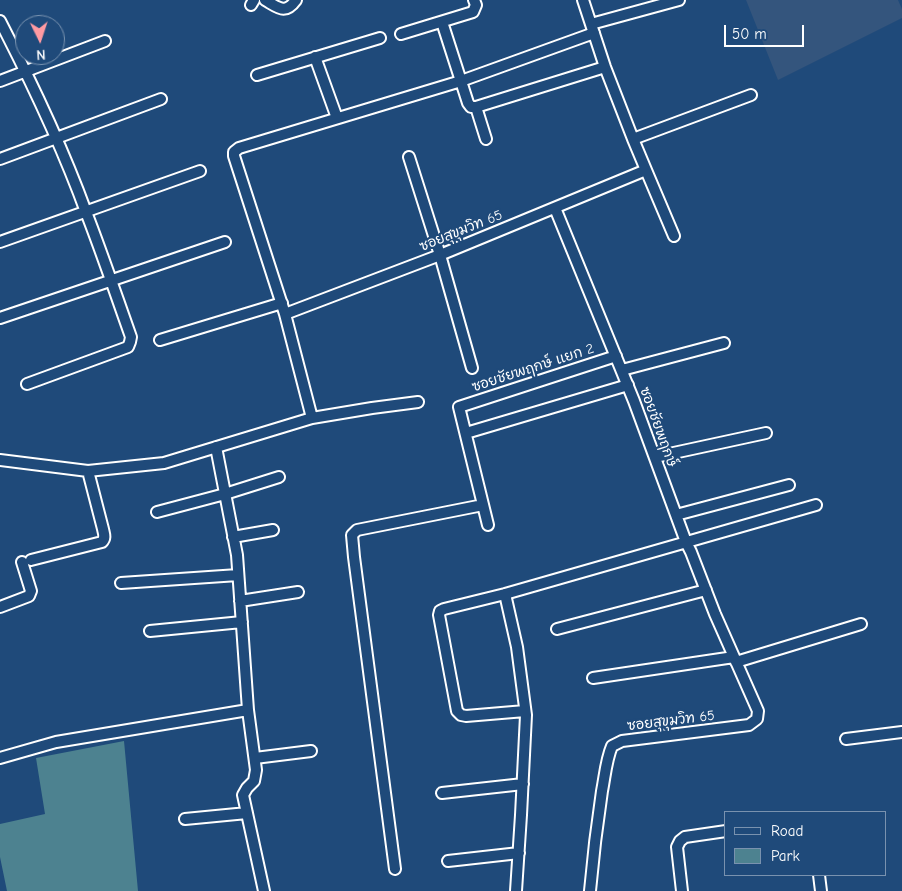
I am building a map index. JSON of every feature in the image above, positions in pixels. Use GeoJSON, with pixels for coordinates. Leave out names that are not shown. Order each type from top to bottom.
{"type":"FeatureCollection","features":[{"type":"Feature","properties":{"kind":"street"},"geometry":{"type":"LineString","coordinates":[[265,0],[280,9],[290,8],[296,0]]}},
{"type":"Feature","properties":{"kind":"street"},"geometry":{"type":"LineString","coordinates":[[401,34],[473,12],[476,5],[474,0]]}},
{"type":"Feature","properties":{"kind":"street"},"geometry":{"type":"LineString","coordinates":[[584,0],[605,67],[674,236]]}},
{"type":"Feature","properties":{"kind":"street"},"geometry":{"type":"LineString","coordinates":[[312,418],[282,303],[234,152],[239,148],[460,81],[593,28],[679,0]]}},
{"type":"Feature","properties":{"kind":"street"},"geometry":{"type":"LineString","coordinates":[[0,21],[56,137],[86,210],[131,337],[128,347],[26,384]]}},
{"type":"Feature","properties":{"kind":"street"},"geometry":{"type":"LineString","coordinates":[[442,22],[460,81],[471,107],[605,67]]}},
{"type":"Feature","properties":{"kind":"street"},"geometry":{"type":"LineString","coordinates":[[257,75],[380,38]]}},
{"type":"Feature","properties":{"kind":"street"},"geometry":{"type":"LineString","coordinates":[[0,81],[105,41]]}},
{"type":"Feature","properties":{"kind":"street"},"geometry":{"type":"LineString","coordinates":[[315,57],[337,118]]}},
{"type":"Feature","properties":{"kind":"street"},"geometry":{"type":"LineString","coordinates":[[633,139],[751,95]]}},
{"type":"Feature","properties":{"kind":"street"},"geometry":{"type":"LineString","coordinates":[[0,158],[161,99]]}},
{"type":"Feature","properties":{"kind":"street"},"geometry":{"type":"LineString","coordinates":[[476,107],[486,139]]}},
{"type":"Feature","properties":{"kind":"street"},"geometry":{"type":"LineString","coordinates":[[409,157],[440,255],[472,368]]}},
{"type":"Feature","properties":{"kind":"street","name":"ซอยสุขุมวิท 65"},"geometry":{"type":"LineString","coordinates":[[285,314],[440,255],[646,170]]}},
{"type":"Feature","properties":{"kind":"street"},"geometry":{"type":"LineString","coordinates":[[0,242],[200,171]]}},
{"type":"Feature","properties":{"kind":"street","name":"ซอยชัยพฤกษ์"},"geometry":{"type":"LineString","coordinates":[[555,208],[628,385],[714,614],[735,659]]}},
{"type":"Feature","properties":{"kind":"street"},"geometry":{"type":"LineString","coordinates":[[0,318],[226,242]]}},
{"type":"Feature","properties":{"kind":"street"},"geometry":{"type":"LineString","coordinates":[[160,340],[282,303]]}},
{"type":"Feature","properties":{"kind":"street"},"geometry":{"type":"LineString","coordinates":[[622,370],[724,343]]}},
{"type":"Feature","properties":{"kind":"street","name":"ซอยชัยพฤกษ์ แยก 2"},"geometry":{"type":"LineString","coordinates":[[466,434],[459,407],[616,356]]}},
{"type":"Feature","properties":{"kind":"street"},"geometry":{"type":"LineString","coordinates":[[488,525],[466,434],[628,385]]}},
{"type":"Feature","properties":{"kind":"street"},"geometry":{"type":"LineString","coordinates":[[0,460],[88,471],[164,463],[312,418],[418,402]]}},
{"type":"Feature","properties":{"kind":"street"},"geometry":{"type":"LineString","coordinates":[[655,457],[766,433]]}},
{"type":"Feature","properties":{"kind":"street"},"geometry":{"type":"LineString","coordinates":[[216,447],[237,556],[248,710],[256,770],[254,781],[243,795],[264,891]]}},
{"type":"Feature","properties":{"kind":"street"},"geometry":{"type":"LineString","coordinates":[[0,606],[29,596],[31,591],[26,561],[104,540],[105,537],[88,471]]}},
{"type":"Feature","properties":{"kind":"street"},"geometry":{"type":"LineString","coordinates":[[157,512],[279,477]]}},
{"type":"Feature","properties":{"kind":"street"},"geometry":{"type":"LineString","coordinates":[[676,515],[789,485]]}},
{"type":"Feature","properties":{"kind":"street"},"geometry":{"type":"LineString","coordinates":[[395,869],[352,535],[357,530],[483,505]]}},
{"type":"Feature","properties":{"kind":"street"},"geometry":{"type":"LineString","coordinates":[[525,711],[466,716],[461,715],[457,711],[439,615],[440,611],[816,505]]}},
{"type":"Feature","properties":{"kind":"street"},"geometry":{"type":"LineString","coordinates":[[233,537],[273,530]]}},
{"type":"Feature","properties":{"kind":"street"},"geometry":{"type":"LineString","coordinates":[[121,583],[238,575]]}},
{"type":"Feature","properties":{"kind":"street"},"geometry":{"type":"LineString","coordinates":[[557,629],[706,590]]}},
{"type":"Feature","properties":{"kind":"street"},"geometry":{"type":"LineString","coordinates":[[240,601],[298,592]]}},
{"type":"Feature","properties":{"kind":"street"},"geometry":{"type":"LineString","coordinates":[[505,594],[517,647],[525,711],[523,784],[516,891]]}},
{"type":"Feature","properties":{"kind":"street"},"geometry":{"type":"LineString","coordinates":[[150,631],[242,622]]}},
{"type":"Feature","properties":{"kind":"street"},"geometry":{"type":"LineString","coordinates":[[593,678],[735,659],[861,624]]}},
{"type":"Feature","properties":{"kind":"street","name":"ซอยสุขุมวิท 65"},"geometry":{"type":"LineString","coordinates":[[590,891],[596,834],[608,755],[612,746],[622,741],[749,725],[757,719],[758,711],[735,659]]}},
{"type":"Feature","properties":{"kind":"street"},"geometry":{"type":"LineString","coordinates":[[0,758],[56,742],[248,710]]}},
{"type":"Feature","properties":{"kind":"street"},"geometry":{"type":"LineString","coordinates":[[846,739],[902,732]]}},
{"type":"Feature","properties":{"kind":"street"},"geometry":{"type":"LineString","coordinates":[[254,758],[311,750]]}},
{"type":"Feature","properties":{"kind":"street"},"geometry":{"type":"LineString","coordinates":[[442,794],[523,784]]}},
{"type":"Feature","properties":{"kind":"street"},"geometry":{"type":"LineString","coordinates":[[185,819],[247,813]]}},
{"type":"Feature","properties":{"kind":"street"},"geometry":{"type":"LineString","coordinates":[[682,891],[677,847],[680,841],[685,837],[724,832]]}},
{"type":"Feature","properties":{"kind":"street"},"geometry":{"type":"LineString","coordinates":[[448,861],[518,853]]}},
{"type":"Feature","properties":{"kind":"street"},"geometry":{"type":"LineString","coordinates":[[819,876],[821,891]]}},
{"type":"Feature","properties":{"kind":"shaded area"},"geometry":{"type":"Polygon","coordinates":[[[746,0],[898,0],[902,9],[902,18],[778,80],[746,0]]]}},
{"type":"Feature","properties":{"kind":"green space"},"geometry":{"type":"Polygon","coordinates":[[[124,741],[138,891],[7,891],[0,857],[0,824],[45,814],[36,758],[124,741]]]}}]}
